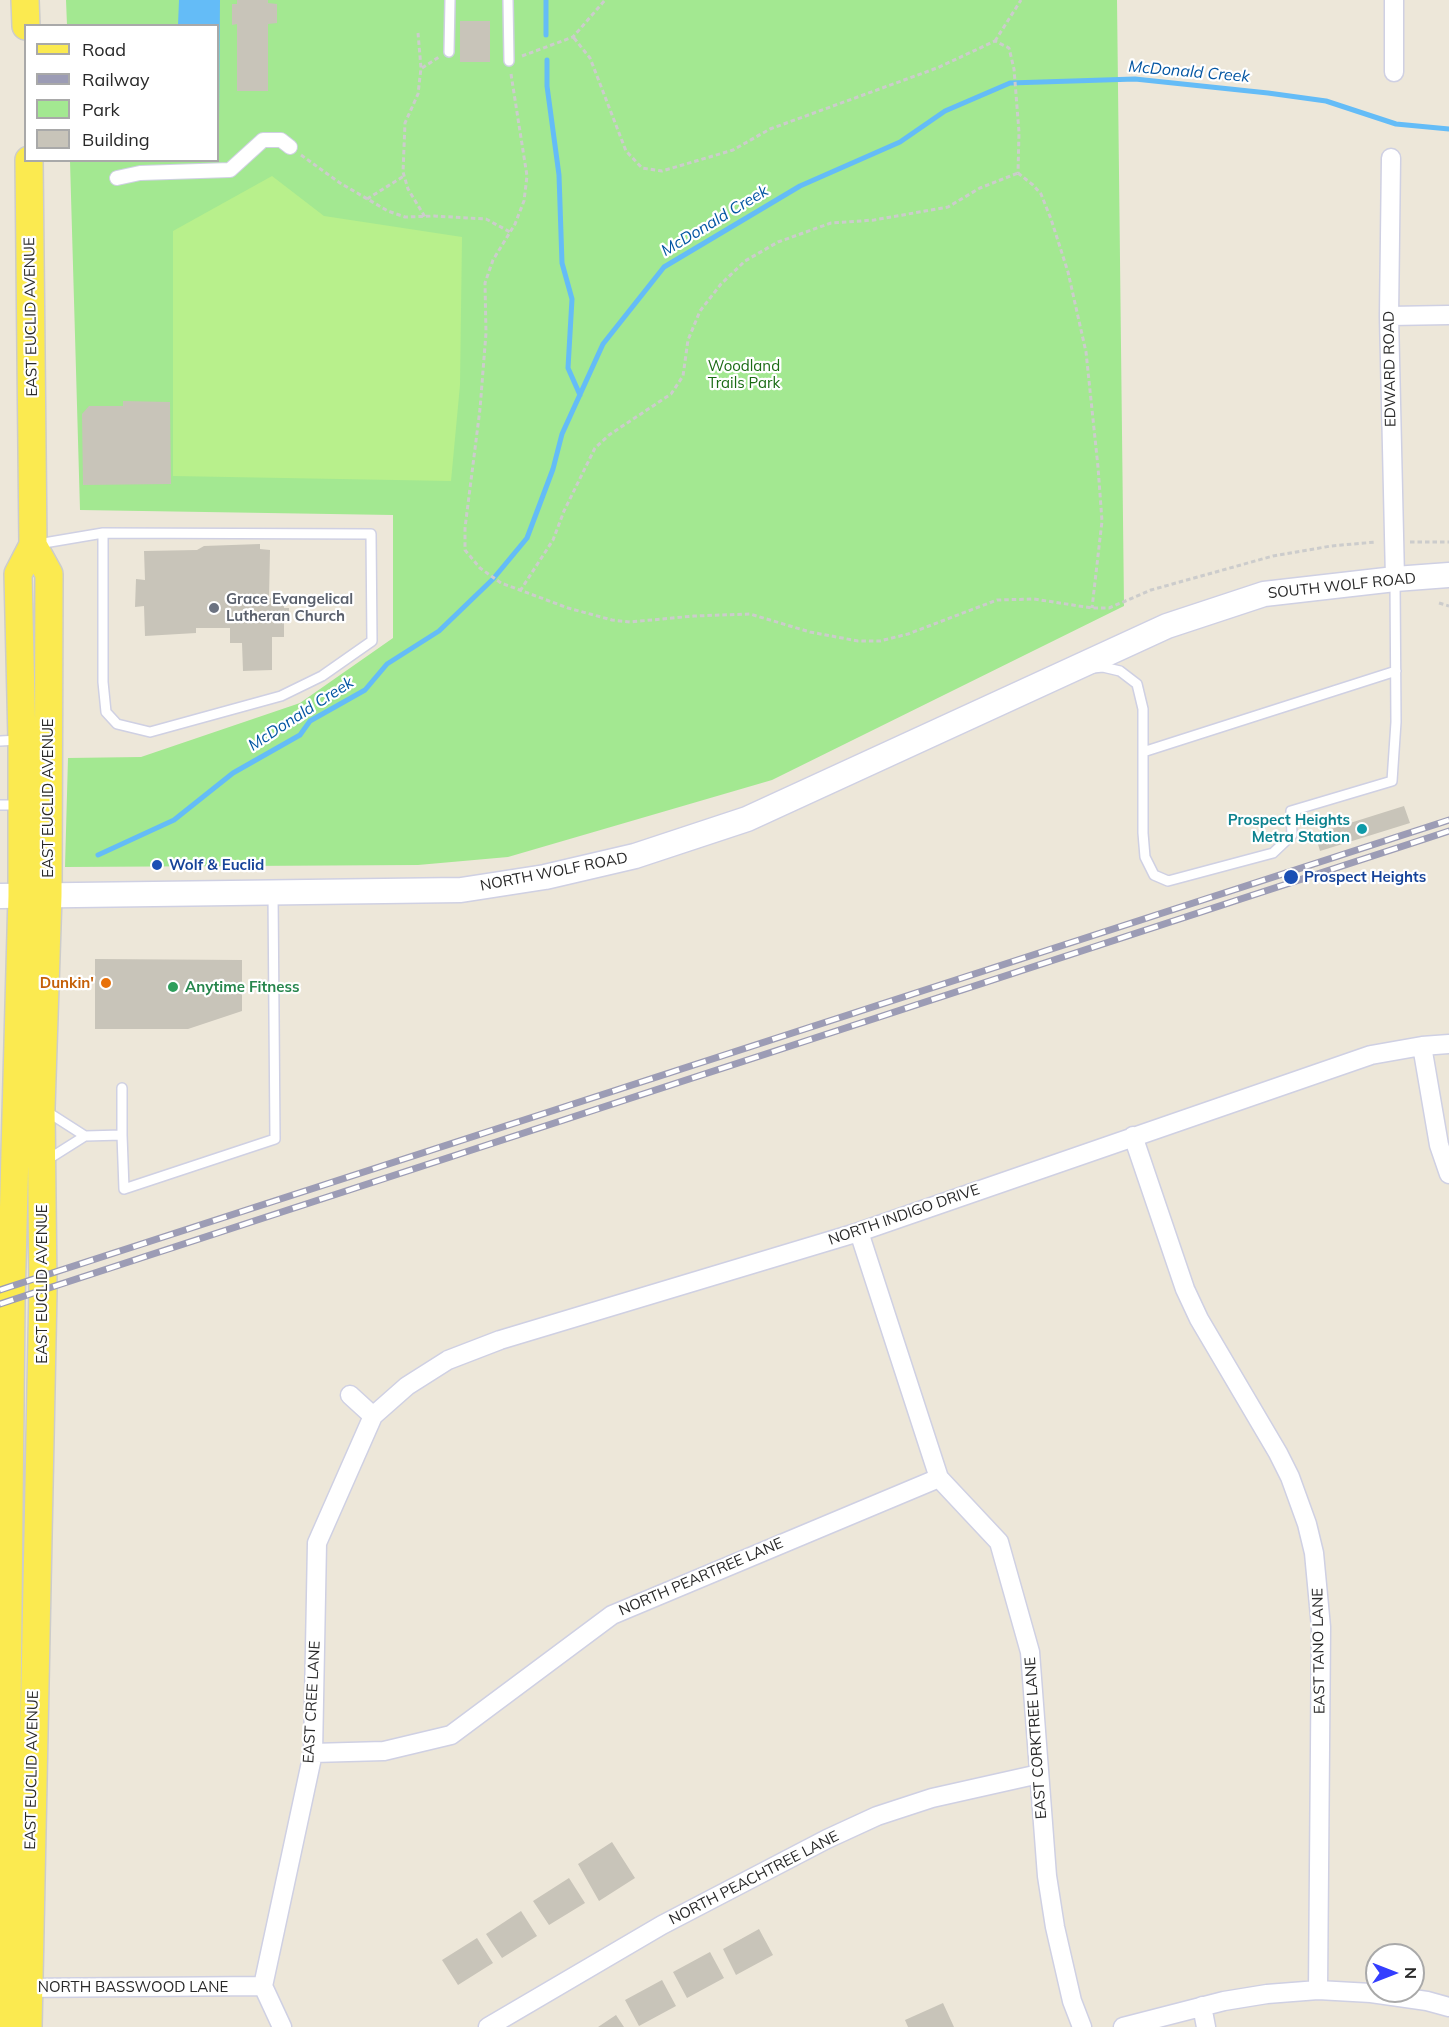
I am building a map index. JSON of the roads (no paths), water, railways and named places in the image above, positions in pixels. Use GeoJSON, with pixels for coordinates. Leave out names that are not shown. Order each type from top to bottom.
{"type":"FeatureCollection","features":[{"type":"Feature","properties":{"kind":"main road"},"geometry":{"type":"LineString","coordinates":[[25,0],[26,24]]}},
{"type":"Feature","properties":{"kind":"main road","name":"EAST EUCLID AVENUE"},"geometry":{"type":"LineString","coordinates":[[4,2027],[11,1988],[43,1290],[42,1108],[23,896],[11,805],[11,741],[18,574],[33,545],[29,162]]}},
{"type":"Feature","properties":{"kind":"main road","name":"EAST EUCLID AVENUE"},"geometry":{"type":"LineString","coordinates":[[28,2027],[11,1988],[11,1300],[23,896],[49,574],[33,545]]}},
{"type":"Feature","properties":{"kind":"main road","name":"SOUTH WOLF ROAD"},"geometry":{"type":"LineString","coordinates":[[1069,670],[1167,626],[1264,594],[1449,575]]}},
{"type":"Feature","properties":{"kind":"main road","name":"NORTH WOLF ROAD"},"geometry":{"type":"LineString","coordinates":[[23,896],[461,890],[545,877],[635,856],[747,819],[1069,670]]}},
{"type":"Feature","properties":{"kind":"street"},"geometry":{"type":"LineString","coordinates":[[1394,0],[1394,72]]}},
{"type":"Feature","properties":{"kind":"street"},"geometry":{"type":"LineString","coordinates":[[117,178],[140,173],[230,170],[263,140],[281,140],[290,147]]}},
{"type":"Feature","properties":{"kind":"street","name":"EDWARD ROAD"},"geometry":{"type":"LineString","coordinates":[[1391,158],[1389,316],[1395,579]]}},
{"type":"Feature","properties":{"kind":"street"},"geometry":{"type":"LineString","coordinates":[[1389,316],[1449,315]]}},
{"type":"Feature","properties":{"kind":"street","name":"NORTH INDIGO DRIVE"},"geometry":{"type":"LineString","coordinates":[[373,1416],[407,1386],[448,1360],[500,1340],[859,1232],[1371,1055],[1449,1044]]}},
{"type":"Feature","properties":{"kind":"street"},"geometry":{"type":"LineString","coordinates":[[1422,1046],[1439,1145],[1449,1174]]}},
{"type":"Feature","properties":{"kind":"street","name":"EAST TANO LANE"},"geometry":{"type":"LineString","coordinates":[[1133,1136],[1185,1289],[1199,1319],[1286,1469],[1307,1524],[1314,1553],[1321,1627],[1318,1990]]}},
{"type":"Feature","properties":{"kind":"street","name":"EAST CORKTREE LANE"},"geometry":{"type":"LineString","coordinates":[[859,1232],[939,1478],[999,1542],[1030,1652],[1047,1876],[1055,1927],[1072,2001],[1082,2027]]}},
{"type":"Feature","properties":{"kind":"street"},"geometry":{"type":"LineString","coordinates":[[350,1395],[373,1416]]}},
{"type":"Feature","properties":{"kind":"street","name":"EAST CREE LANE"},"geometry":{"type":"LineString","coordinates":[[263,1986],[313,1753],[317,1543],[373,1416]]}},
{"type":"Feature","properties":{"kind":"street","name":"NORTH PEARTREE LANE"},"geometry":{"type":"LineString","coordinates":[[313,1753],[384,1751],[452,1735],[612,1615],[939,1478]]}},
{"type":"Feature","properties":{"kind":"street","name":"NORTH PEACHTREE LANE"},"geometry":{"type":"LineString","coordinates":[[488,2027],[662,1925],[742,1882],[877,1816],[932,1798],[1039,1774]]}},
{"type":"Feature","properties":{"kind":"street"},"geometry":{"type":"LineString","coordinates":[[263,1986],[282,2027]]}},
{"type":"Feature","properties":{"kind":"street","name":"NORTH BASSWOOD LANE"},"geometry":{"type":"LineString","coordinates":[[11,1988],[263,1986]]}},
{"type":"Feature","properties":{"kind":"street"},"geometry":{"type":"LineString","coordinates":[[1123,2027],[1202,2006],[1267,1994],[1318,1990],[1371,1993],[1449,2007]]}},
{"type":"Feature","properties":{"kind":"street"},"geometry":{"type":"LineString","coordinates":[[1202,2006],[1206,2027]]}},
{"type":"Feature","properties":{"kind":"lane"},"geometry":{"type":"LineString","coordinates":[[449,52],[450,0]]}},
{"type":"Feature","properties":{"kind":"lane"},"geometry":{"type":"LineString","coordinates":[[508,0],[509,61]]}},
{"type":"Feature","properties":{"kind":"lane"},"geometry":{"type":"LineString","coordinates":[[33,545],[103,533],[371,534],[372,641],[322,676],[281,696],[150,732],[117,724],[106,712],[103,682],[103,533]]}},
{"type":"Feature","properties":{"kind":"lane"},"geometry":{"type":"LineString","coordinates":[[1069,670],[1103,667],[1120,671],[1137,684],[1143,709],[1145,857],[1154,875],[1168,881],[1273,853],[1292,835],[1291,811],[1392,781],[1396,722],[1395,579]]}},
{"type":"Feature","properties":{"kind":"lane"},"geometry":{"type":"LineString","coordinates":[[1143,752],[1396,671]]}},
{"type":"Feature","properties":{"kind":"lane"},"geometry":{"type":"LineString","coordinates":[[122,1088],[124,1189],[275,1139],[273,892]]}},
{"type":"Feature","properties":{"kind":"lane"},"geometry":{"type":"LineString","coordinates":[[42,1108],[85,1136]]}},
{"type":"Feature","properties":{"kind":"lane"},"geometry":{"type":"LineString","coordinates":[[42,1163],[85,1136],[122,1135]]}},
{"type":"Feature","properties":{"kind":"water"},"geometry":{"type":"Polygon","coordinates":[[[179,0],[220,0],[219,121],[219,24],[178,24],[179,0]]]}},
{"type":"Feature","properties":{"kind":"waterway"},"geometry":{"type":"LineString","coordinates":[[546,0],[546,35]]}},
{"type":"Feature","properties":{"kind":"waterway"},"geometry":{"type":"LineString","coordinates":[[547,60],[547,86],[559,175],[562,263],[572,299],[568,368],[580,395]]}},
{"type":"Feature","properties":{"kind":"waterway","name":"McDonald Creek"},"geometry":{"type":"LineString","coordinates":[[98,855],[174,820],[233,773],[300,735],[310,721],[365,690],[387,664],[439,631],[493,579],[527,538],[553,469],[562,434],[603,344],[664,267],[800,186],[900,142],[945,111],[1010,83],[1135,79],[1326,101],[1396,124],[1449,129]]}},
{"type":"Feature","properties":{"kind":"railway"},"geometry":{"type":"LineString","coordinates":[[0,1290],[1449,820]]}},
{"type":"Feature","properties":{"kind":"railway"},"geometry":{"type":"LineString","coordinates":[[0,1304],[1449,831]]}},
{"type":"Feature","properties":{"kind":"place","name":"Grace Evangelical Lutheran Church"},"geometry":{"type":"Point","coordinates":[214,608]}},
{"type":"Feature","properties":{"kind":"place","name":"Prospect Heights Metra Station"},"geometry":{"type":"Point","coordinates":[1362,829]}},
{"type":"Feature","properties":{"kind":"place","name":"Wolf & Euclid"},"geometry":{"type":"Point","coordinates":[157,865]}},
{"type":"Feature","properties":{"kind":"place","name":"Prospect Heights"},"geometry":{"type":"Point","coordinates":[1291,877]}},
{"type":"Feature","properties":{"kind":"place","name":"Dunkin'"},"geometry":{"type":"Point","coordinates":[106,983]}},
{"type":"Feature","properties":{"kind":"place","name":"Anytime Fitness"},"geometry":{"type":"Point","coordinates":[173,987]}},
{"type":"Feature","properties":{"kind":"park label","name":"Woodland Trails Park"},"geometry":{"type":"Point","coordinates":[744,374]}}]}
